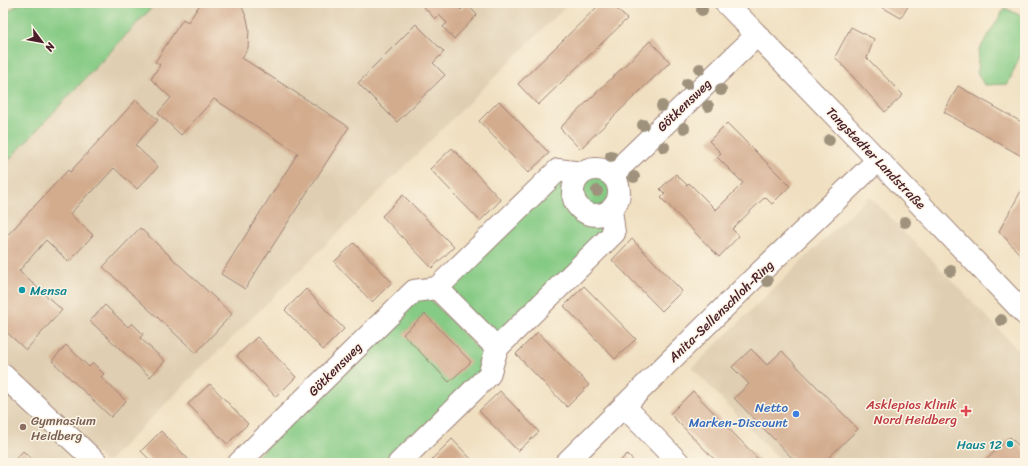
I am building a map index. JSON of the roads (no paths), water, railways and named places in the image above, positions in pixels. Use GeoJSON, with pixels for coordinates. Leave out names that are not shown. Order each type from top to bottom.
{"type":"FeatureCollection","features":[{"type":"Feature","properties":{"kind":"street","name":"Tangstedter Landstraße"},"geometry":{"type":"LineString","coordinates":[[726,3],[1025,314]]}},
{"type":"Feature","properties":{"kind":"street","name":"Götkensweg"},"geometry":{"type":"LineString","coordinates":[[612,175],[757,35]]}},
{"type":"Feature","properties":{"kind":"street","name":"Anita-Sellenschloh-Ring"},"geometry":{"type":"LineString","coordinates":[[566,463],[750,282],[878,160]]}},
{"type":"Feature","properties":{"kind":"street"},"geometry":{"type":"LineString","coordinates":[[594,168],[607,171],[612,175],[617,181],[619,197],[611,210],[604,214],[597,215],[583,211],[577,206],[572,192],[577,178],[582,173],[594,168]]}},
{"type":"Feature","properties":{"kind":"street"},"geometry":{"type":"LineString","coordinates":[[497,348],[438,288],[558,170],[582,173]]}},
{"type":"Feature","properties":{"kind":"street"},"geometry":{"type":"LineString","coordinates":[[399,463],[489,376],[497,348],[614,233],[611,210]]}},
{"type":"Feature","properties":{"kind":"street","name":"Götkensweg"},"geometry":{"type":"LineString","coordinates":[[239,463],[414,291],[438,288]]}},
{"type":"Feature","properties":{"kind":"street"},"geometry":{"type":"LineString","coordinates":[[3,375],[97,463]]}},
{"type":"Feature","properties":{"kind":"street"},"geometry":{"type":"LineString","coordinates":[[624,406],[679,463]]}},
{"type":"Feature","properties":{"kind":"place","name":"Mensa"},"geometry":{"type":"Point","coordinates":[22,290]}},
{"type":"Feature","properties":{"kind":"place","name":"Asklepios Klinik Nord Heidberg"},"geometry":{"type":"Point","coordinates":[966,411]}},
{"type":"Feature","properties":{"kind":"place","name":"Netto Marken-Discount"},"geometry":{"type":"Point","coordinates":[796,414]}},
{"type":"Feature","properties":{"kind":"place","name":"Gymnasium Heidberg"},"geometry":{"type":"Point","coordinates":[23,427]}},
{"type":"Feature","properties":{"kind":"place","name":"Haus 12"},"geometry":{"type":"Point","coordinates":[1010,444]}}]}
